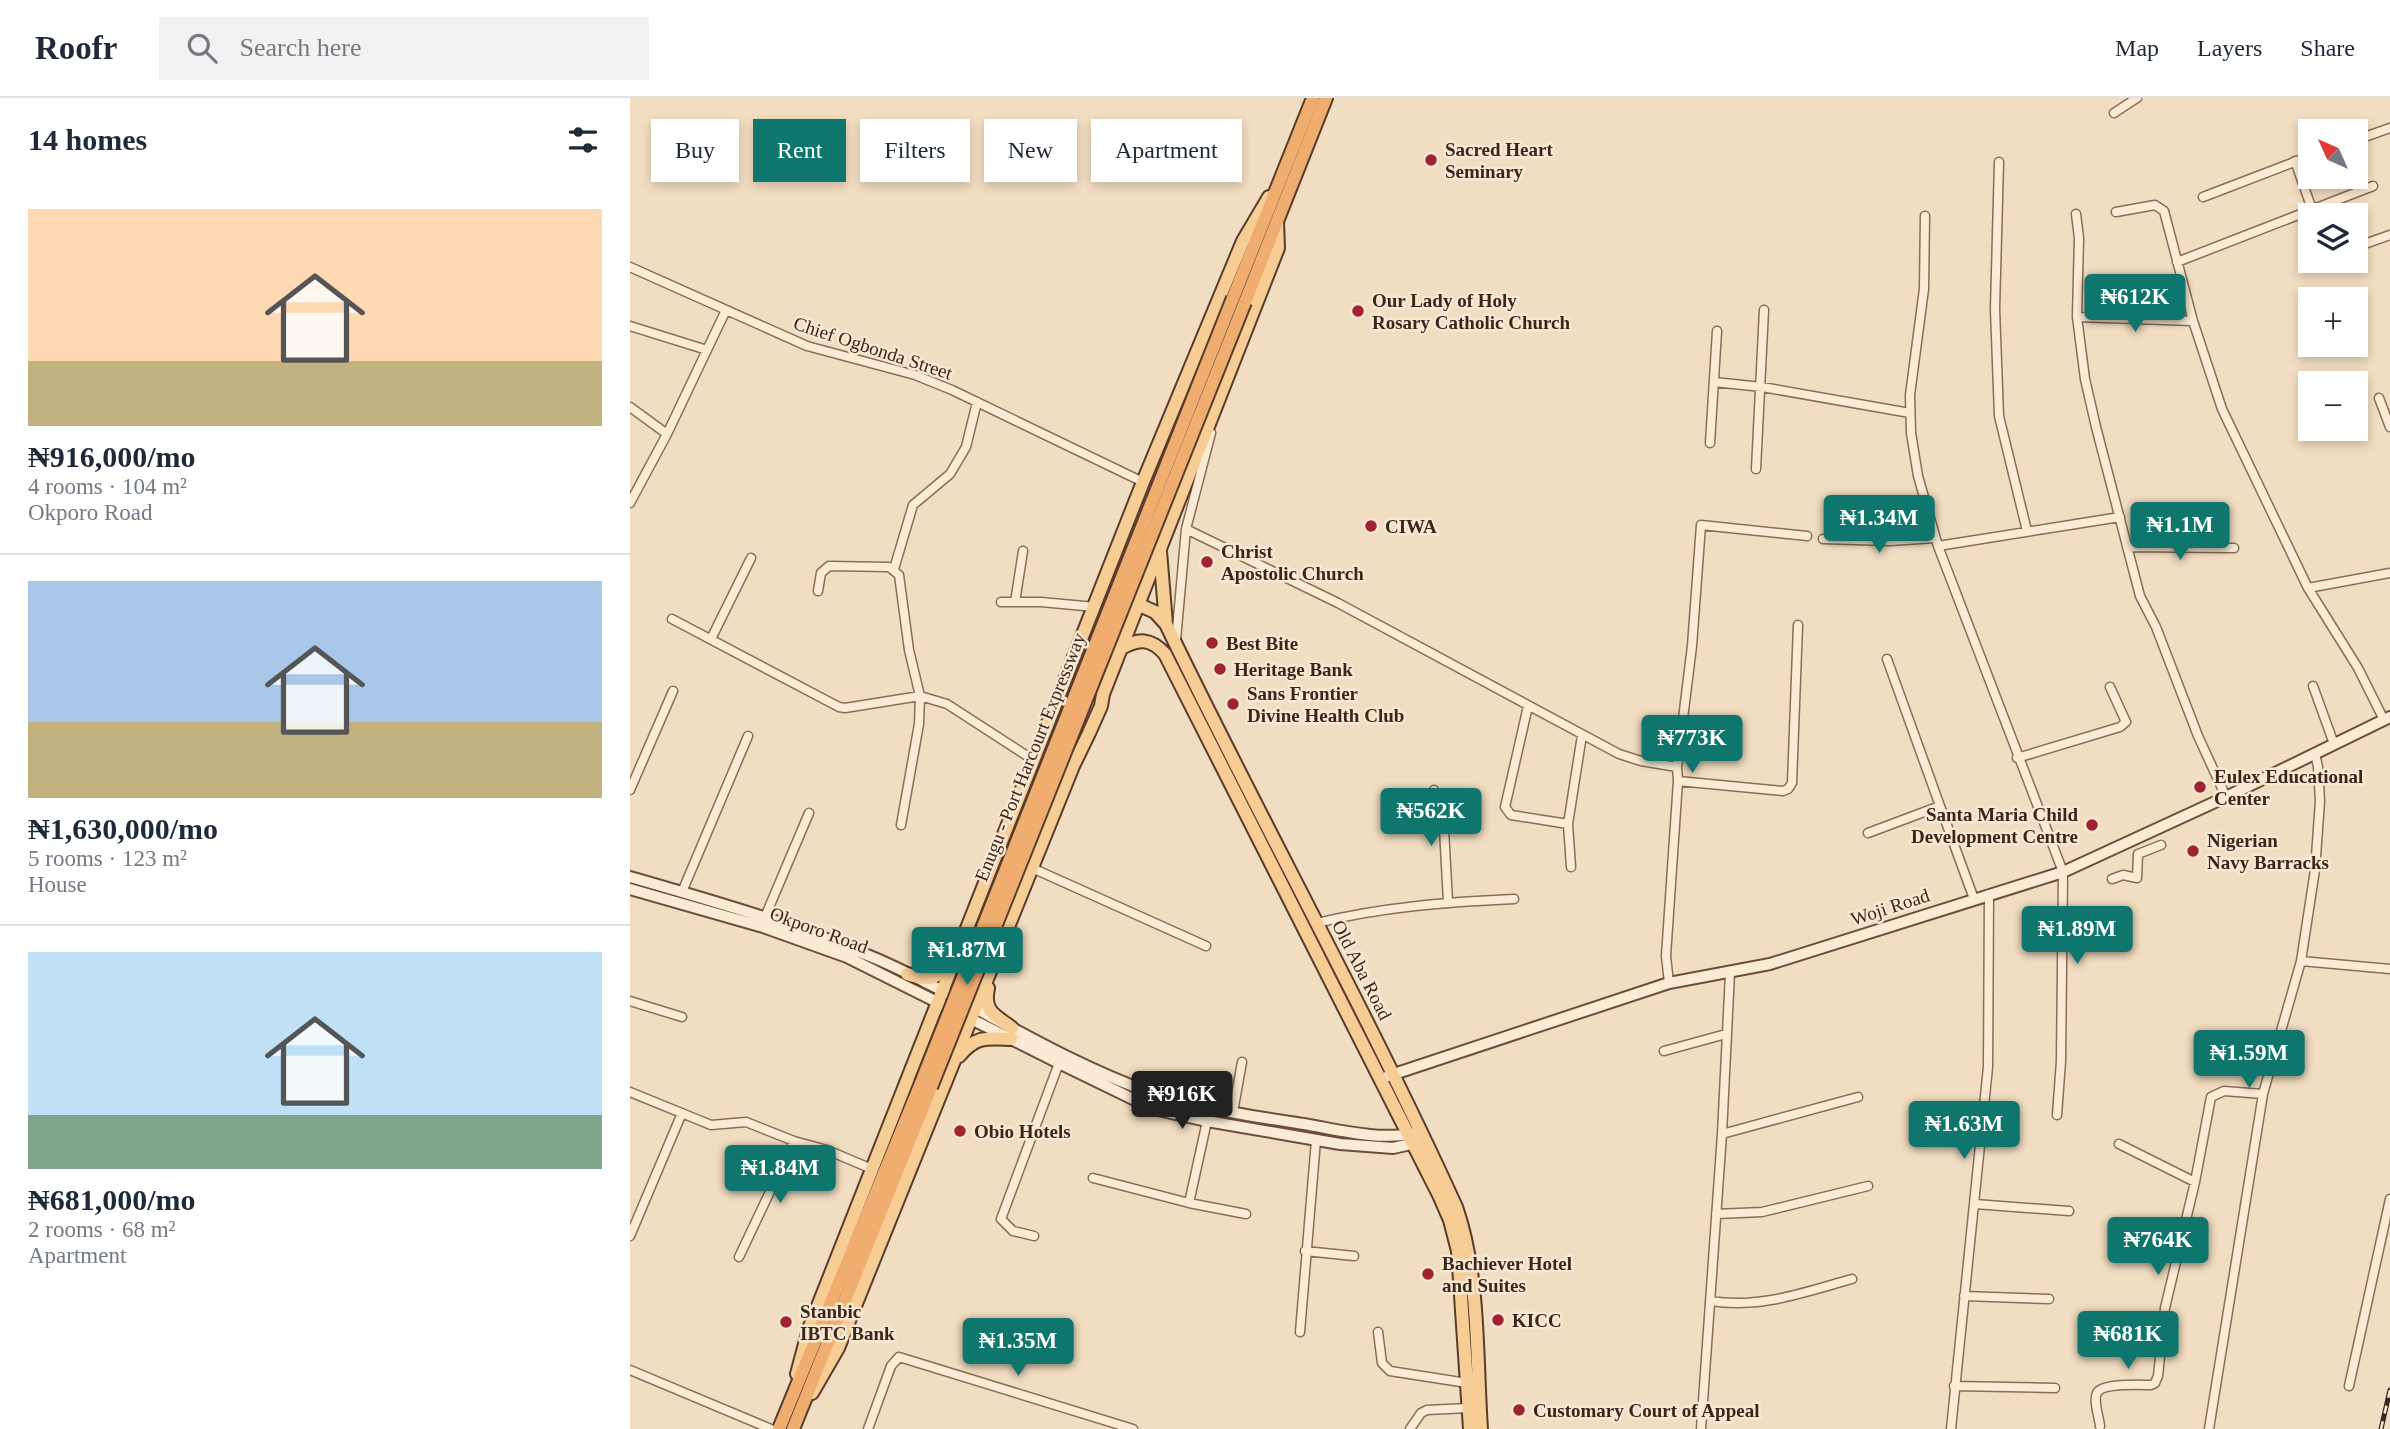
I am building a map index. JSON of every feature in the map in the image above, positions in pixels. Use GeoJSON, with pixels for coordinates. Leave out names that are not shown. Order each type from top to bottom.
{"type":"FeatureCollection","features":[{"type":"Feature","properties":{"kind":"highway","name":"Enugu - Port Harcourt Expressway"},"geometry":{"type":"LineString","coordinates":[[795,1425],[926,1085],[1239,300],[1313,98]]}},
{"type":"Feature","properties":{"kind":"highway","name":"Enugu - Port Harcourt Expressway"},"geometry":{"type":"LineString","coordinates":[[1239,300],[1277,221],[1326,98]]}},
{"type":"Feature","properties":{"kind":"highway","name":"Enugu - Port Harcourt Expressway"},"geometry":{"type":"LineString","coordinates":[[779,1429],[926,1085]]}},
{"type":"Feature","properties":{"kind":"main road"},"geometry":{"type":"LineString","coordinates":[[790,1401],[809,1329],[1143,482],[1243,241],[1284,172]]}},
{"type":"Feature","properties":{"kind":"main road"},"geometry":{"type":"LineString","coordinates":[[1057,703],[1059,713],[1067,720],[1078,723],[1088,717],[1102,694],[1278,248],[1277,221]]}},
{"type":"Feature","properties":{"kind":"main road"},"geometry":{"type":"LineString","coordinates":[[1160,549],[1166,624]]}},
{"type":"Feature","properties":{"kind":"main road"},"geometry":{"type":"LineString","coordinates":[[1095,607],[1112,600],[1139,603]]}},
{"type":"Feature","properties":{"kind":"main road","name":"Old Aba Road"},"geometry":{"type":"LineString","coordinates":[[1139,603],[1156,612],[1176,643],[1317,923],[1417,1137],[1456,1207],[1469,1250],[1472,1273],[1481,1429]]}},
{"type":"Feature","properties":{"kind":"main road","name":"Old Aba Road"},"geometry":{"type":"LineString","coordinates":[[1120,649],[1145,640],[1152,642],[1165,654],[1388,1076]]}},
{"type":"Feature","properties":{"kind":"main road"},"geometry":{"type":"LineString","coordinates":[[795,1425],[838,1348],[1073,765],[1090,733],[1101,705],[1102,694]]}},
{"type":"Feature","properties":{"kind":"main road","name":"Woji Road"},"geometry":{"type":"LineString","coordinates":[[1388,1076],[1669,983],[1770,964],[2063,872],[2226,797],[2387,718]]}},
{"type":"Feature","properties":{"kind":"main road","name":"Okporo Road"},"geometry":{"type":"LineString","coordinates":[[630,877],[765,917],[850,948],[907,974],[941,998]]}},
{"type":"Feature","properties":{"kind":"main road","name":"Okporo Road"},"geometry":{"type":"LineString","coordinates":[[630,888],[824,948],[941,998],[1011,1034],[1059,1063],[1153,1108],[1207,1121],[1316,1140],[1383,1147],[1417,1137]]}},
{"type":"Feature","properties":{"kind":"main road"},"geometry":{"type":"LineString","coordinates":[[907,974],[922,978],[940,975],[965,937]]}},
{"type":"Feature","properties":{"kind":"main road"},"geometry":{"type":"LineString","coordinates":[[992,967],[986,1003],[1011,1034]]}},
{"type":"Feature","properties":{"kind":"main road"},"geometry":{"type":"LineString","coordinates":[[954,1061],[967,1046],[979,1039],[1011,1034]]}},
{"type":"Feature","properties":{"kind":"main road","name":"Okporo Road"},"geometry":{"type":"LineString","coordinates":[[1011,1034],[1142,1089],[1185,1102],[1360,1133],[1417,1137]]}},
{"type":"Feature","properties":{"kind":"main road","name":"Old Aba Road"},"geometry":{"type":"LineString","coordinates":[[1417,1137],[1455,1237],[1460,1265],[1469,1429]]}},
{"type":"Feature","properties":{"kind":"street"},"geometry":{"type":"LineString","coordinates":[[2114,113],[2137,98]]}},
{"type":"Feature","properties":{"kind":"street"},"geometry":{"type":"LineString","coordinates":[[2368,136],[2390,128]]}},
{"type":"Feature","properties":{"kind":"street"},"geometry":{"type":"LineString","coordinates":[[2203,197],[2298,160]]}},
{"type":"Feature","properties":{"kind":"street"},"geometry":{"type":"LineString","coordinates":[[2295,161],[2310,203]]}},
{"type":"Feature","properties":{"kind":"street"},"geometry":{"type":"LineString","coordinates":[[1999,162],[1995,264],[1999,416],[2026,531]]}},
{"type":"Feature","properties":{"kind":"street"},"geometry":{"type":"LineString","coordinates":[[2335,203],[2373,186]]}},
{"type":"Feature","properties":{"kind":"street"},"geometry":{"type":"LineString","coordinates":[[2116,212],[2155,205],[2164,211],[2193,321],[2222,409],[2308,588],[2387,718]]}},
{"type":"Feature","properties":{"kind":"street"},"geometry":{"type":"LineString","coordinates":[[2076,214],[2079,238],[2077,317],[2085,379],[2127,547],[2140,596],[2156,627],[2198,736],[2226,797]]}},
{"type":"Feature","properties":{"kind":"street"},"geometry":{"type":"LineString","coordinates":[[1925,216],[1924,289],[1910,413],[1918,476],[1937,542],[2017,758],[2063,872],[2061,1061],[2057,1115]]}},
{"type":"Feature","properties":{"kind":"street"},"geometry":{"type":"LineString","coordinates":[[2177,262],[2298,218]]}},
{"type":"Feature","properties":{"kind":"street"},"geometry":{"type":"LineString","coordinates":[[2368,243],[2390,235]]}},
{"type":"Feature","properties":{"kind":"street","name":"Chief Ogbonda Street"},"geometry":{"type":"LineString","coordinates":[[630,267],[807,346],[915,375],[1143,482]]}},
{"type":"Feature","properties":{"kind":"street"},"geometry":{"type":"LineString","coordinates":[[630,503],[667,434],[726,310]]}},
{"type":"Feature","properties":{"kind":"street"},"geometry":{"type":"LineString","coordinates":[[1756,469],[1764,310]]}},
{"type":"Feature","properties":{"kind":"street"},"geometry":{"type":"LineString","coordinates":[[2077,317],[2193,321]]}},
{"type":"Feature","properties":{"kind":"street"},"geometry":{"type":"LineString","coordinates":[[630,326],[707,350]]}},
{"type":"Feature","properties":{"kind":"street"},"geometry":{"type":"LineString","coordinates":[[1710,443],[1717,331]]}},
{"type":"Feature","properties":{"kind":"street"},"geometry":{"type":"LineString","coordinates":[[1714,382],[1762,387],[1910,413]]}},
{"type":"Feature","properties":{"kind":"street"},"geometry":{"type":"LineString","coordinates":[[2379,398],[2390,427]]}},
{"type":"Feature","properties":{"kind":"street"},"geometry":{"type":"LineString","coordinates":[[894,569],[913,505],[950,474],[966,447],[977,402]]}},
{"type":"Feature","properties":{"kind":"street"},"geometry":{"type":"LineString","coordinates":[[630,407],[667,434]]}},
{"type":"Feature","properties":{"kind":"street"},"geometry":{"type":"LineString","coordinates":[[1176,643],[1186,529],[1211,430],[1208,426]]}},
{"type":"Feature","properties":{"kind":"street"},"geometry":{"type":"LineString","coordinates":[[1823,539],[1937,542],[2120,517]]}},
{"type":"Feature","properties":{"kind":"street"},"geometry":{"type":"LineString","coordinates":[[1669,983],[1666,956],[1677,767],[1692,652],[1701,525],[1807,536]]}},
{"type":"Feature","properties":{"kind":"street"},"geometry":{"type":"LineString","coordinates":[[1186,529],[1338,603],[1629,758],[1677,767]]}},
{"type":"Feature","properties":{"kind":"street"},"geometry":{"type":"LineString","coordinates":[[2127,547],[2234,548]]}},
{"type":"Feature","properties":{"kind":"street"},"geometry":{"type":"LineString","coordinates":[[1015,602],[1023,551]]}},
{"type":"Feature","properties":{"kind":"street"},"geometry":{"type":"LineString","coordinates":[[711,639],[751,558]]}},
{"type":"Feature","properties":{"kind":"street"},"geometry":{"type":"LineString","coordinates":[[818,591],[821,573],[829,566],[889,567],[899,575],[909,650],[920,696],[919,724],[901,825]]}},
{"type":"Feature","properties":{"kind":"street"},"geometry":{"type":"LineString","coordinates":[[2308,588],[2390,573]]}},
{"type":"Feature","properties":{"kind":"street"},"geometry":{"type":"LineString","coordinates":[[1001,602],[1095,607]]}},
{"type":"Feature","properties":{"kind":"street"},"geometry":{"type":"LineString","coordinates":[[672,619],[845,708],[920,696],[947,704],[1035,761]]}},
{"type":"Feature","properties":{"kind":"street"},"geometry":{"type":"LineString","coordinates":[[1678,781],[1783,791],[1788,789],[1792,783],[1798,625]]}},
{"type":"Feature","properties":{"kind":"street"},"geometry":{"type":"LineString","coordinates":[[1887,659],[1974,899]]}},
{"type":"Feature","properties":{"kind":"street"},"geometry":{"type":"LineString","coordinates":[[2313,686],[2334,744]]}},
{"type":"Feature","properties":{"kind":"street"},"geometry":{"type":"LineString","coordinates":[[2017,758],[2120,727],[2126,722],[2110,687]]}},
{"type":"Feature","properties":{"kind":"street"},"geometry":{"type":"LineString","coordinates":[[630,790],[673,691]]}},
{"type":"Feature","properties":{"kind":"street"},"geometry":{"type":"LineString","coordinates":[[1528,706],[1505,807],[1511,814],[1568,824]]}},
{"type":"Feature","properties":{"kind":"street"},"geometry":{"type":"LineString","coordinates":[[1571,867],[1568,824],[1582,735]]}},
{"type":"Feature","properties":{"kind":"street"},"geometry":{"type":"LineString","coordinates":[[682,892],[748,736]]}},
{"type":"Feature","properties":{"kind":"street"},"geometry":{"type":"LineString","coordinates":[[2209,1429],[2263,1094],[2301,961],[2315,870],[2320,801],[2315,753]]}},
{"type":"Feature","properties":{"kind":"street"},"geometry":{"type":"LineString","coordinates":[[1434,790],[1444,829],[1448,902]]}},
{"type":"Feature","properties":{"kind":"street"},"geometry":{"type":"LineString","coordinates":[[1868,834],[1940,806]]}},
{"type":"Feature","properties":{"kind":"street"},"geometry":{"type":"LineString","coordinates":[[765,917],[809,813]]}},
{"type":"Feature","properties":{"kind":"street"},"geometry":{"type":"LineString","coordinates":[[2112,879],[2123,875],[2137,878],[2138,854],[2161,845]]}},
{"type":"Feature","properties":{"kind":"street"},"geometry":{"type":"LineString","coordinates":[[1032,868],[1206,946]]}},
{"type":"Feature","properties":{"kind":"street"},"geometry":{"type":"LineString","coordinates":[[1951,1429],[1988,1067],[1989,894]]}},
{"type":"Feature","properties":{"kind":"street"},"geometry":{"type":"LineString","coordinates":[[1317,923],[1448,902],[1514,899]]}},
{"type":"Feature","properties":{"kind":"street"},"geometry":{"type":"LineString","coordinates":[[2301,961],[2390,969]]}},
{"type":"Feature","properties":{"kind":"street"},"geometry":{"type":"LineString","coordinates":[[1701,1429],[1722,1134],[1730,973]]}},
{"type":"Feature","properties":{"kind":"street"},"geometry":{"type":"LineString","coordinates":[[630,1001],[682,1017]]}},
{"type":"Feature","properties":{"kind":"street"},"geometry":{"type":"LineString","coordinates":[[1664,1051],[1726,1034]]}},
{"type":"Feature","properties":{"kind":"street"},"geometry":{"type":"LineString","coordinates":[[1233,1112],[1242,1062]]}},
{"type":"Feature","properties":{"kind":"street"},"geometry":{"type":"LineString","coordinates":[[1034,1236],[1013,1231],[1001,1219],[1059,1063]]}},
{"type":"Feature","properties":{"kind":"street"},"geometry":{"type":"LineString","coordinates":[[2100,1426],[2095,1396],[2098,1391],[2107,1387],[2151,1385],[2158,1376],[2165,1308],[2195,1182],[2211,1097],[2224,1091],[2263,1094]]}},
{"type":"Feature","properties":{"kind":"street"},"geometry":{"type":"LineString","coordinates":[[630,1092],[711,1125],[746,1122],[794,1141],[827,1150],[873,1170]]}},
{"type":"Feature","properties":{"kind":"street"},"geometry":{"type":"LineString","coordinates":[[1722,1134],[1858,1097]]}},
{"type":"Feature","properties":{"kind":"street"},"geometry":{"type":"LineString","coordinates":[[630,1236],[682,1113]]}},
{"type":"Feature","properties":{"kind":"street"},"geometry":{"type":"LineString","coordinates":[[1189,1203],[1207,1121]]}},
{"type":"Feature","properties":{"kind":"street"},"geometry":{"type":"LineString","coordinates":[[1300,1332],[1316,1140]]}},
{"type":"Feature","properties":{"kind":"street"},"geometry":{"type":"LineString","coordinates":[[739,1257],[794,1141]]}},
{"type":"Feature","properties":{"kind":"street"},"geometry":{"type":"LineString","coordinates":[[2119,1144],[2195,1182]]}},
{"type":"Feature","properties":{"kind":"street"},"geometry":{"type":"LineString","coordinates":[[1093,1178],[1189,1203],[1246,1214]]}},
{"type":"Feature","properties":{"kind":"street"},"geometry":{"type":"LineString","coordinates":[[1716,1214],[1762,1212],[1868,1186]]}},
{"type":"Feature","properties":{"kind":"street"},"geometry":{"type":"LineString","coordinates":[[2349,1386],[2390,1199]]}},
{"type":"Feature","properties":{"kind":"street"},"geometry":{"type":"LineString","coordinates":[[1975,1204],[2069,1211]]}},
{"type":"Feature","properties":{"kind":"street"},"geometry":{"type":"LineString","coordinates":[[1306,1251],[1354,1256]]}},
{"type":"Feature","properties":{"kind":"street"},"geometry":{"type":"LineString","coordinates":[[1711,1301],[1735,1304],[1763,1302],[1852,1279]]}},
{"type":"Feature","properties":{"kind":"street"},"geometry":{"type":"LineString","coordinates":[[1964,1296],[2049,1299]]}},
{"type":"Feature","properties":{"kind":"street"},"geometry":{"type":"LineString","coordinates":[[1378,1332],[1382,1363],[1390,1371],[1467,1383]]}},
{"type":"Feature","properties":{"kind":"street"},"geometry":{"type":"LineString","coordinates":[[868,1429],[891,1366],[899,1357],[1133,1429]]}},
{"type":"Feature","properties":{"kind":"street"},"geometry":{"type":"LineString","coordinates":[[630,1370],[771,1429]]}},
{"type":"Feature","properties":{"kind":"street"},"geometry":{"type":"LineString","coordinates":[[1954,1385],[2055,1388]]}},
{"type":"Feature","properties":{"kind":"street"},"geometry":{"type":"LineString","coordinates":[[1410,1429],[1421,1413],[1427,1410],[1468,1408]]}},
{"type":"Feature","properties":{"kind":"railway"},"geometry":{"type":"LineString","coordinates":[[2381,1429],[2390,1390]]}},
{"type":"Feature","properties":{"kind":"place","name":"Sacred Heart Seminary"},"geometry":{"type":"Point","coordinates":[1431,160]}},
{"type":"Feature","properties":{"kind":"place","name":"Our Lady of Holy Rosary Catholic Church"},"geometry":{"type":"Point","coordinates":[1358,311]}},
{"type":"Feature","properties":{"kind":"place","name":"CIWA"},"geometry":{"type":"Point","coordinates":[1371,526]}},
{"type":"Feature","properties":{"kind":"place","name":"Christ Apostolic Church"},"geometry":{"type":"Point","coordinates":[1207,562]}},
{"type":"Feature","properties":{"kind":"place","name":"Best Bite"},"geometry":{"type":"Point","coordinates":[1212,643]}},
{"type":"Feature","properties":{"kind":"place","name":"Heritage Bank"},"geometry":{"type":"Point","coordinates":[1220,669]}},
{"type":"Feature","properties":{"kind":"place","name":"Sans Frontier Divine Health Club"},"geometry":{"type":"Point","coordinates":[1233,704]}},
{"type":"Feature","properties":{"kind":"place","name":"Eulex Educational Center"},"geometry":{"type":"Point","coordinates":[2200,787]}},
{"type":"Feature","properties":{"kind":"place","name":"Santa Maria Child Development Centre"},"geometry":{"type":"Point","coordinates":[2092,825]}},
{"type":"Feature","properties":{"kind":"place","name":"Nigerian Navy Barracks"},"geometry":{"type":"Point","coordinates":[2193,851]}},
{"type":"Feature","properties":{"kind":"place","name":"Obio Hotels"},"geometry":{"type":"Point","coordinates":[960,1131]}},
{"type":"Feature","properties":{"kind":"place","name":"Bachiever Hotel and Suites"},"geometry":{"type":"Point","coordinates":[1428,1274]}},
{"type":"Feature","properties":{"kind":"place","name":"KICC"},"geometry":{"type":"Point","coordinates":[1498,1320]}},
{"type":"Feature","properties":{"kind":"place","name":"Stanbic IBTC Bank"},"geometry":{"type":"Point","coordinates":[786,1322]}},
{"type":"Feature","properties":{"kind":"place","name":"Customary Court of Appeal"},"geometry":{"type":"Point","coordinates":[1519,1410]}}]}
